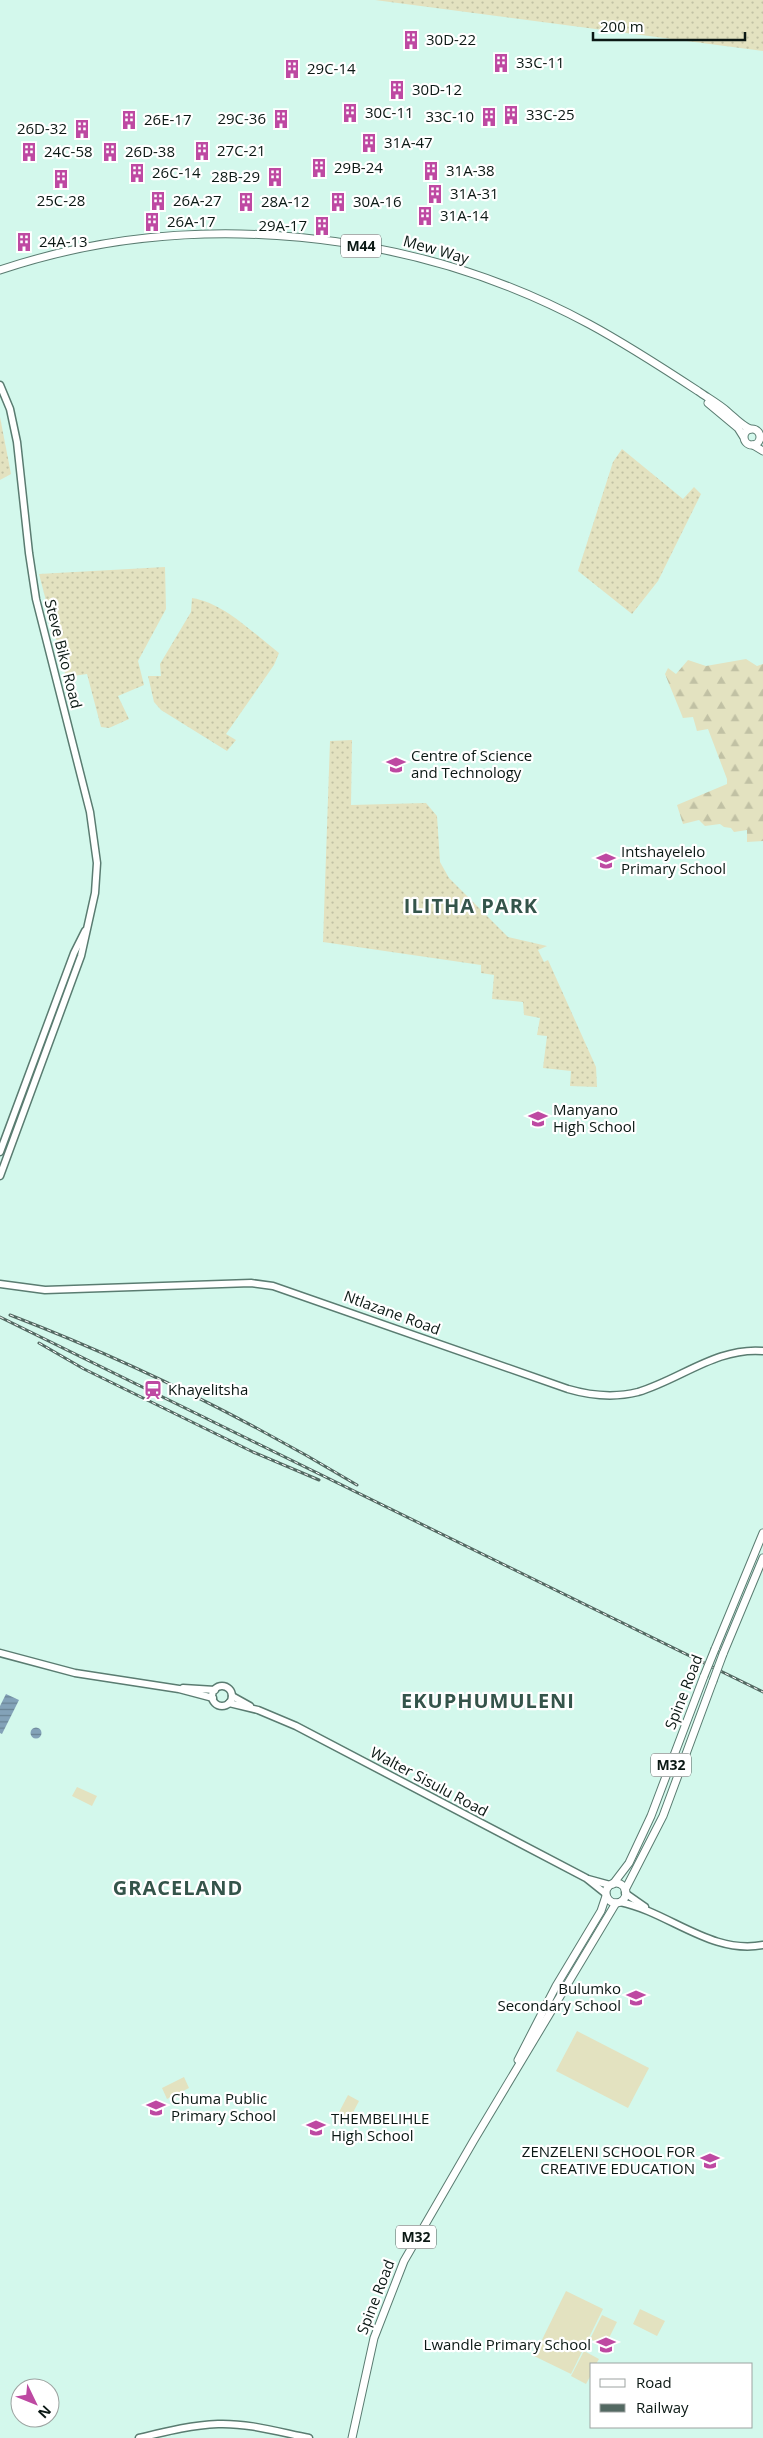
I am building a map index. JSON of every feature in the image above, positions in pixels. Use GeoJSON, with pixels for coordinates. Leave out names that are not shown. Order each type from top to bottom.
{"type":"FeatureCollection","features":[{"type":"Feature","properties":{"kind":"main road","name":"Mew Way"},"geometry":{"type":"LineString","coordinates":[[0,270],[70,250],[188,235],[276,236],[363,246],[437,263],[531,296],[602,331],[691,388],[750,429],[757,431],[762,440],[753,445]]}},
{"type":"Feature","properties":{"kind":"main road","name":"Mew Way"},"geometry":{"type":"LineString","coordinates":[[691,388],[738,428],[746,443],[763,451]]}},
{"type":"Feature","properties":{"kind":"main road"},"geometry":{"type":"LineString","coordinates":[[743,436],[750,429]]}},
{"type":"Feature","properties":{"kind":"main road","name":"Spine Road"},"geometry":{"type":"LineString","coordinates":[[499,2099],[539,2018],[601,1911],[612,1884],[629,1863],[651,1816],[704,1676],[763,1533]]}},
{"type":"Feature","properties":{"kind":"main road","name":"Spine Road"},"geometry":{"type":"LineString","coordinates":[[352,2438],[367,2363],[393,2286],[417,2236],[625,1891],[663,1816],[723,1654],[763,1558]]}},
{"type":"Feature","properties":{"kind":"main road"},"geometry":{"type":"LineString","coordinates":[[612,1884],[620,1884],[625,1891]]}},
{"type":"Feature","properties":{"kind":"main road"},"geometry":{"type":"LineString","coordinates":[[606,1895],[610,1902],[618,1903]]}},
{"type":"Feature","properties":{"kind":"street","name":"Steve Biko Road"},"geometry":{"type":"LineString","coordinates":[[0,386],[10,409],[17,442],[36,599],[94,832],[96,876],[81,956],[0,1176]]}},
{"type":"Feature","properties":{"kind":"street","name":"Steve Biko Road"},"geometry":{"type":"LineString","coordinates":[[0,1152],[74,953],[87,928]]}},
{"type":"Feature","properties":{"kind":"street","name":"Ntlazane Road"},"geometry":{"type":"LineString","coordinates":[[0,1284],[45,1290],[251,1283],[273,1286],[568,1389],[593,1395],[624,1395],[638,1392],[726,1354],[763,1350]]}},
{"type":"Feature","properties":{"kind":"street"},"geometry":{"type":"LineString","coordinates":[[0,1653],[75,1674],[179,1688],[213,1698],[218,1705],[229,1703],[232,1696],[230,1690],[224,1687],[215,1690],[179,1688]]}},
{"type":"Feature","properties":{"kind":"street"},"geometry":{"type":"LineString","coordinates":[[213,1698],[215,1690]]}},
{"type":"Feature","properties":{"kind":"street","name":"Walter Sisulu Road"},"geometry":{"type":"LineString","coordinates":[[232,1696],[258,1710],[296,1726],[588,1879],[606,1895]]}},
{"type":"Feature","properties":{"kind":"street","name":"Walter Sisulu Road"},"geometry":{"type":"LineString","coordinates":[[229,1703],[258,1710]]}},
{"type":"Feature","properties":{"kind":"street","name":"Walter Sisulu Road"},"geometry":{"type":"LineString","coordinates":[[588,1879],[612,1884]]}},
{"type":"Feature","properties":{"kind":"street"},"geometry":{"type":"LineString","coordinates":[[625,1891],[657,1914],[717,1943],[735,1946],[763,1945]]}},
{"type":"Feature","properties":{"kind":"street"},"geometry":{"type":"LineString","coordinates":[[618,1903],[657,1914]]}},
{"type":"Feature","properties":{"kind":"street"},"geometry":{"type":"LineString","coordinates":[[138,2438],[195,2426],[224,2424],[251,2426],[309,2438]]}},
{"type":"Feature","properties":{"kind":"green space"},"geometry":{"type":"Polygon","coordinates":[[[375,0],[763,0],[763,51],[375,0]]]}},
{"type":"Feature","properties":{"kind":"green space"},"geometry":{"type":"Polygon","coordinates":[[[0,417],[11,474],[0,480],[0,417]]]}},
{"type":"Feature","properties":{"kind":"green space"},"geometry":{"type":"Polygon","coordinates":[[[622,449],[683,499],[694,487],[701,494],[658,581],[632,614],[578,571],[613,462],[622,449]]]}},
{"type":"Feature","properties":{"kind":"green space"},"geometry":{"type":"Polygon","coordinates":[[[165,567],[166,609],[138,661],[144,685],[118,696],[129,719],[109,728],[101,727],[87,674],[66,677],[39,574],[165,567]]]}},
{"type":"Feature","properties":{"kind":"green space"},"geometry":{"type":"Polygon","coordinates":[[[192,598],[204,601],[227,612],[279,653],[274,665],[226,734],[236,740],[227,751],[161,710],[154,702],[148,676],[161,676],[160,664],[191,612],[192,598]]]}},
{"type":"Feature","properties":{"kind":"green space"},"geometry":{"type":"Polygon","coordinates":[[[746,659],[757,666],[763,664],[763,841],[747,842],[747,830],[734,832],[731,828],[720,824],[705,826],[699,820],[683,824],[677,805],[727,784],[727,779],[708,729],[697,731],[693,717],[683,718],[665,674],[668,668],[676,674],[688,660],[706,666],[746,659]]]}},
{"type":"Feature","properties":{"kind":"green space"},"geometry":{"type":"Polygon","coordinates":[[[352,740],[351,805],[426,803],[437,816],[440,862],[449,878],[508,937],[547,946],[538,950],[544,962],[548,960],[596,1067],[597,1087],[570,1086],[571,1071],[543,1068],[547,1036],[537,1035],[540,1018],[524,1015],[523,1002],[492,999],[494,975],[481,973],[481,965],[323,942],[330,741],[352,740]]]}},
{"type":"Feature","properties":{"kind":"green space"},"geometry":{"type":"Polygon","coordinates":[[[77,1787],[97,1796],[92,1806],[72,1796],[77,1787]]]}},
{"type":"Feature","properties":{"kind":"green space"},"geometry":{"type":"Polygon","coordinates":[[[577,2031],[649,2068],[628,2108],[556,2071],[577,2031]]]}},
{"type":"Feature","properties":{"kind":"green space"},"geometry":{"type":"Polygon","coordinates":[[[184,2077],[189,2088],[167,2099],[162,2088],[184,2077]]]}},
{"type":"Feature","properties":{"kind":"green space"},"geometry":{"type":"Polygon","coordinates":[[[348,2095],[359,2101],[347,2124],[336,2118],[348,2095]]]}},
{"type":"Feature","properties":{"kind":"green space"},"geometry":{"type":"Polygon","coordinates":[[[566,2291],[603,2309],[571,2374],[534,2356],[566,2291]]]}},
{"type":"Feature","properties":{"kind":"green space"},"geometry":{"type":"Polygon","coordinates":[[[640,2309],[665,2321],[657,2336],[633,2324],[640,2309]]]}},
{"type":"Feature","properties":{"kind":"green space"},"geometry":{"type":"Polygon","coordinates":[[[602,2315],[617,2322],[605,2346],[590,2339],[602,2315]]]}},
{"type":"Feature","properties":{"kind":"green space"},"geometry":{"type":"Polygon","coordinates":[[[584,2351],[599,2359],[597,2363],[590,2363],[590,2377],[586,2384],[571,2376],[584,2351]]]}},
{"type":"Feature","properties":{"kind":"water"},"geometry":{"type":"Polygon","coordinates":[[[6,1694],[19,1700],[2,1734],[0,1733],[0,1706],[6,1694]]]}},
{"type":"Feature","properties":{"kind":"water"},"geometry":{"type":"Polygon","coordinates":[[[36,1727],[42,1733],[36,1739],[30,1733],[36,1727]]]}},
{"type":"Feature","properties":{"kind":"railway"},"geometry":{"type":"LineString","coordinates":[[10,1315],[99,1352],[187,1392],[231,1414],[357,1485]]}},
{"type":"Feature","properties":{"kind":"railway"},"geometry":{"type":"LineString","coordinates":[[0,1317],[763,1692]]}},
{"type":"Feature","properties":{"kind":"railway"},"geometry":{"type":"LineString","coordinates":[[39,1343],[84,1369],[253,1452],[319,1480]]}},
{"type":"Feature","properties":{"kind":"place","name":"30D-22"},"geometry":{"type":"Point","coordinates":[411,40]}},
{"type":"Feature","properties":{"kind":"place","name":"33C-11"},"geometry":{"type":"Point","coordinates":[501,63]}},
{"type":"Feature","properties":{"kind":"place","name":"29C-14"},"geometry":{"type":"Point","coordinates":[292,69]}},
{"type":"Feature","properties":{"kind":"place","name":"30D-12"},"geometry":{"type":"Point","coordinates":[397,90]}},
{"type":"Feature","properties":{"kind":"place","name":"30C-11"},"geometry":{"type":"Point","coordinates":[350,113]}},
{"type":"Feature","properties":{"kind":"place","name":"33C-25"},"geometry":{"type":"Point","coordinates":[511,115]}},
{"type":"Feature","properties":{"kind":"place","name":"33C-10"},"geometry":{"type":"Point","coordinates":[489,117]}},
{"type":"Feature","properties":{"kind":"place","name":"29C-36"},"geometry":{"type":"Point","coordinates":[281,119]}},
{"type":"Feature","properties":{"kind":"place","name":"26E-17"},"geometry":{"type":"Point","coordinates":[129,120]}},
{"type":"Feature","properties":{"kind":"place","name":"26D-32"},"geometry":{"type":"Point","coordinates":[82,129]}},
{"type":"Feature","properties":{"kind":"place","name":"31A-47"},"geometry":{"type":"Point","coordinates":[369,143]}},
{"type":"Feature","properties":{"kind":"place","name":"27C-21"},"geometry":{"type":"Point","coordinates":[202,151]}},
{"type":"Feature","properties":{"kind":"place","name":"24C-58"},"geometry":{"type":"Point","coordinates":[29,152]}},
{"type":"Feature","properties":{"kind":"place","name":"26D-38"},"geometry":{"type":"Point","coordinates":[110,152]}},
{"type":"Feature","properties":{"kind":"place","name":"29B-24"},"geometry":{"type":"Point","coordinates":[319,168]}},
{"type":"Feature","properties":{"kind":"place","name":"31A-38"},"geometry":{"type":"Point","coordinates":[431,171]}},
{"type":"Feature","properties":{"kind":"place","name":"26C-14"},"geometry":{"type":"Point","coordinates":[137,173]}},
{"type":"Feature","properties":{"kind":"place","name":"28B-29"},"geometry":{"type":"Point","coordinates":[275,177]}},
{"type":"Feature","properties":{"kind":"place","name":"25C-28"},"geometry":{"type":"Point","coordinates":[61,179]}},
{"type":"Feature","properties":{"kind":"place","name":"31A-31"},"geometry":{"type":"Point","coordinates":[435,194]}},
{"type":"Feature","properties":{"kind":"place","name":"26A-27"},"geometry":{"type":"Point","coordinates":[158,201]}},
{"type":"Feature","properties":{"kind":"place","name":"28A-12"},"geometry":{"type":"Point","coordinates":[246,202]}},
{"type":"Feature","properties":{"kind":"place","name":"30A-16"},"geometry":{"type":"Point","coordinates":[338,202]}},
{"type":"Feature","properties":{"kind":"place","name":"31A-14"},"geometry":{"type":"Point","coordinates":[425,216]}},
{"type":"Feature","properties":{"kind":"place","name":"26A-17"},"geometry":{"type":"Point","coordinates":[152,222]}},
{"type":"Feature","properties":{"kind":"place","name":"29A-17"},"geometry":{"type":"Point","coordinates":[322,226]}},
{"type":"Feature","properties":{"kind":"place","name":"24A-13"},"geometry":{"type":"Point","coordinates":[24,242]}},
{"type":"Feature","properties":{"kind":"place","name":"Centre of Science and Technology"},"geometry":{"type":"Point","coordinates":[396,765]}},
{"type":"Feature","properties":{"kind":"place","name":"Intshayelelo Primary School"},"geometry":{"type":"Point","coordinates":[606,861]}},
{"type":"Feature","properties":{"kind":"place","name":"Manyano High School"},"geometry":{"type":"Point","coordinates":[538,1119]}},
{"type":"Feature","properties":{"kind":"place","name":"Khayelitsha"},"geometry":{"type":"Point","coordinates":[153,1390]}},
{"type":"Feature","properties":{"kind":"place","name":"Bulumko Secondary School"},"geometry":{"type":"Point","coordinates":[636,1998]}},
{"type":"Feature","properties":{"kind":"place","name":"Chuma Public Primary School"},"geometry":{"type":"Point","coordinates":[156,2108]}},
{"type":"Feature","properties":{"kind":"place","name":"THEMBELIHLE High School"},"geometry":{"type":"Point","coordinates":[316,2128]}},
{"type":"Feature","properties":{"kind":"place","name":"ZENZELENI SCHOOL FOR CREATIVE EDUCATION"},"geometry":{"type":"Point","coordinates":[710,2161]}},
{"type":"Feature","properties":{"kind":"place","name":"Lwandle Primary School"},"geometry":{"type":"Point","coordinates":[606,2345]}},
{"type":"Feature","properties":{"kind":"district","name":"ILITHA PARK"},"geometry":{"type":"Point","coordinates":[471,906]}},
{"type":"Feature","properties":{"kind":"district","name":"EKUPHUMULENI"},"geometry":{"type":"Point","coordinates":[488,1701]}},
{"type":"Feature","properties":{"kind":"district","name":"GRACELAND"},"geometry":{"type":"Point","coordinates":[178,1888]}}]}
